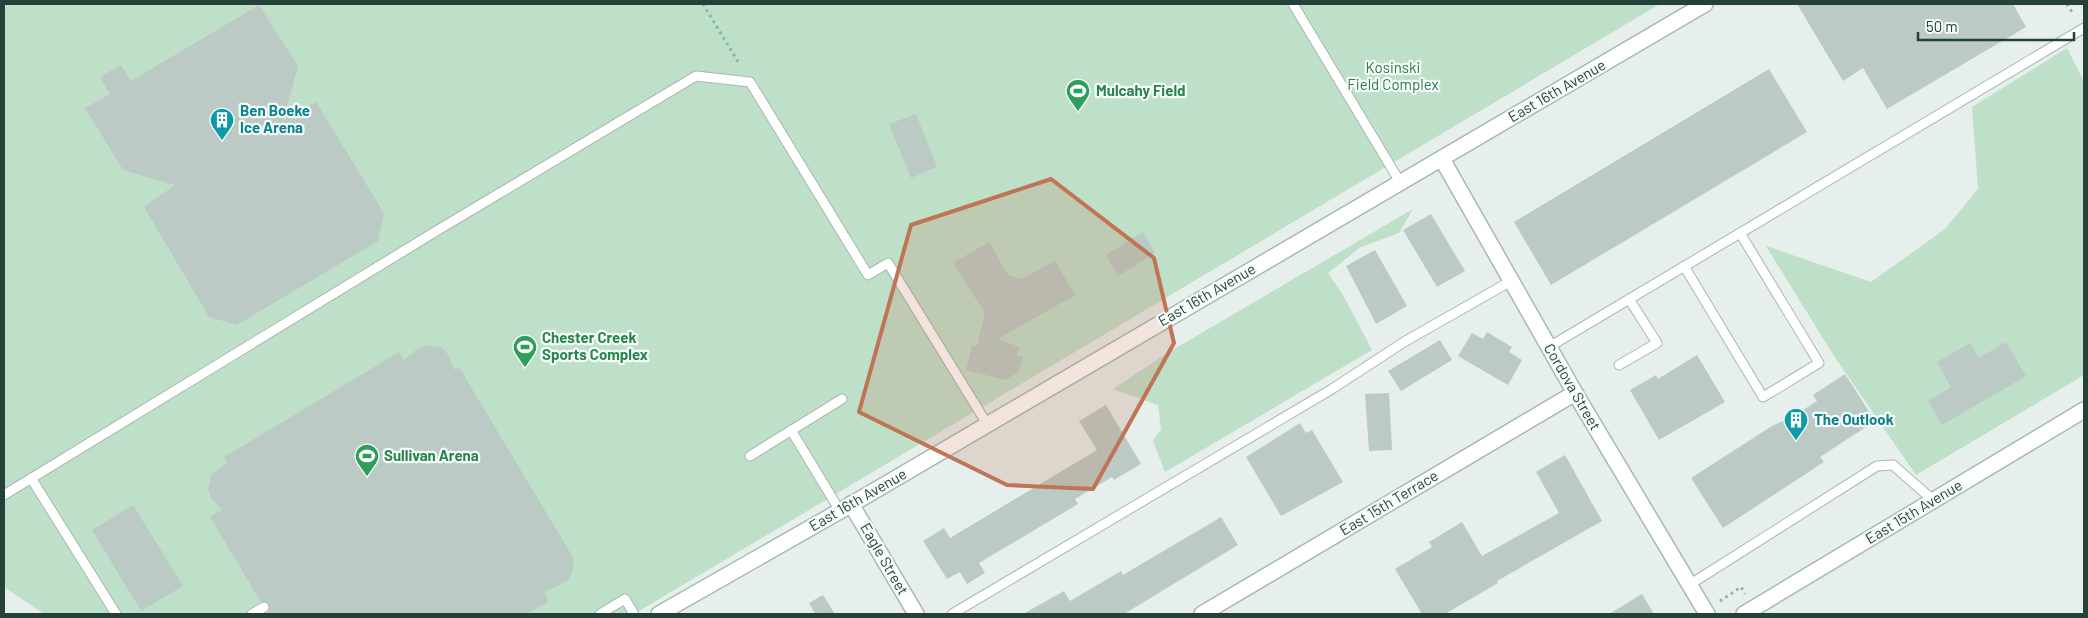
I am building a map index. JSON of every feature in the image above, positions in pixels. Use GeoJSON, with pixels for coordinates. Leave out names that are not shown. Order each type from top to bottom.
{"type":"FeatureCollection","features":[{"type":"Feature","properties":{"kind":"street","name":"East 16th Avenue"},"geometry":{"type":"LineString","coordinates":[[659,614],[709,588],[1705,4]]}},
{"type":"Feature","properties":{"kind":"street","name":"Cordova Street"},"geometry":{"type":"LineString","coordinates":[[1442,158],[1575,392],[1707,614]]}},
{"type":"Feature","properties":{"kind":"street","name":"East 15th Terrace"},"geometry":{"type":"LineString","coordinates":[[1202,614],[1575,392]]}},
{"type":"Feature","properties":{"kind":"street","name":"East 15th Avenue"},"geometry":{"type":"LineString","coordinates":[[1744,614],[2084,410]]}},
{"type":"Feature","properties":{"kind":"street","name":"Eagle Street"},"geometry":{"type":"LineString","coordinates":[[846,508],[916,614]]}},
{"type":"Feature","properties":{"kind":"street","name":"East 16th Avenue"},"geometry":{"type":"LineString","coordinates":[[676,614],[709,588]]}},
{"type":"Feature","properties":{"kind":"lane"},"geometry":{"type":"LineString","coordinates":[[1294,4],[1400,182]]}},
{"type":"Feature","properties":{"kind":"lane"},"geometry":{"type":"LineString","coordinates":[[1549,347],[2084,28]]}},
{"type":"Feature","properties":{"kind":"lane"},"geometry":{"type":"LineString","coordinates":[[4,495],[438,230],[696,76],[750,82],[868,275],[888,262],[987,424]]}},
{"type":"Feature","properties":{"kind":"lane"},"geometry":{"type":"LineString","coordinates":[[1684,266],[1763,397],[1820,363],[1740,233]]}},
{"type":"Feature","properties":{"kind":"lane"},"geometry":{"type":"LineString","coordinates":[[952,614],[1332,389],[1404,342],[1511,281]]}},
{"type":"Feature","properties":{"kind":"lane"},"geometry":{"type":"LineString","coordinates":[[1620,365],[1657,343],[1629,299]]}},
{"type":"Feature","properties":{"kind":"lane"},"geometry":{"type":"LineString","coordinates":[[750,456],[842,399]]}},
{"type":"Feature","properties":{"kind":"lane"},"geometry":{"type":"LineString","coordinates":[[792,430],[846,508]]}},
{"type":"Feature","properties":{"kind":"lane"},"geometry":{"type":"LineString","coordinates":[[1690,585],[1877,466],[1893,465],[1934,500]]}},
{"type":"Feature","properties":{"kind":"lane"},"geometry":{"type":"LineString","coordinates":[[31,478],[116,614]]}},
{"type":"Feature","properties":{"kind":"lane"},"geometry":{"type":"LineString","coordinates":[[600,614],[625,599],[634,614]]}},
{"type":"Feature","properties":{"kind":"lane"},"geometry":{"type":"LineString","coordinates":[[252,614],[264,607]]}},
{"type":"Feature","properties":{"kind":"path"},"geometry":{"type":"LineString","coordinates":[[703,4],[750,82]]}},
{"type":"Feature","properties":{"kind":"path"},"geometry":{"type":"LineString","coordinates":[[2068,4],[2073,14]]}},
{"type":"Feature","properties":{"kind":"highlighted area"},"geometry":{"type":"Polygon","coordinates":[[[1051,179],[1154,258],[1174,343],[1093,489],[1007,485],[859,412],[911,225],[1051,179]]]}},
{"type":"Feature","properties":{"kind":"green space","name":"Chester Creek Sports Complex"},"geometry":{"type":"Polygon","coordinates":[[[4,4],[1660,4],[634,614],[44,614],[4,587],[4,4]]]}},
{"type":"Feature","properties":{"kind":"green space"},"geometry":{"type":"Polygon","coordinates":[[[2067,48],[2084,82],[2084,375],[1916,475],[1834,356],[1766,246],[1871,282],[1945,229],[1978,189],[1972,107],[2067,48]]]}},
{"type":"Feature","properties":{"kind":"green space"},"geometry":{"type":"Polygon","coordinates":[[[1413,209],[1399,233],[1361,247],[1328,273],[1343,295],[1372,350],[1165,472],[1153,441],[1161,429],[1158,405],[1113,389],[1169,352],[1413,209]]]}},
{"type":"Feature","properties":{"kind":"building"},"geometry":{"type":"Polygon","coordinates":[[[1797,4],[2013,4],[2026,27],[1887,109],[1863,68],[1843,81],[1797,4]]]}},
{"type":"Feature","properties":{"kind":"building","name":"Ben Boeke Ice Arena"},"geometry":{"type":"Polygon","coordinates":[[[259,5],[298,66],[283,121],[316,102],[384,213],[378,241],[237,325],[209,317],[144,207],[175,185],[123,170],[85,108],[110,94],[100,77],[121,65],[131,81],[259,5]]]}},
{"type":"Feature","properties":{"kind":"building"},"geometry":{"type":"Polygon","coordinates":[[[1769,69],[1807,132],[1551,285],[1514,222],[1769,69]]]}},
{"type":"Feature","properties":{"kind":"building"},"geometry":{"type":"Polygon","coordinates":[[[916,114],[937,167],[911,178],[889,124],[916,114]]]}},
{"type":"Feature","properties":{"kind":"building"},"geometry":{"type":"Polygon","coordinates":[[[1431,214],[1465,271],[1437,287],[1403,230],[1431,214]]]}},
{"type":"Feature","properties":{"kind":"building"},"geometry":{"type":"Polygon","coordinates":[[[1143,232],[1155,253],[1118,276],[1106,255],[1143,232]]]}},
{"type":"Feature","properties":{"kind":"building"},"geometry":{"type":"Polygon","coordinates":[[[989,242],[1008,275],[1022,279],[1055,261],[1075,295],[998,339],[1019,347],[1017,356],[1023,357],[1019,372],[1005,380],[966,370],[972,345],[977,346],[985,313],[953,263],[989,242]]]}},
{"type":"Feature","properties":{"kind":"building"},"geometry":{"type":"Polygon","coordinates":[[[1375,250],[1407,306],[1376,324],[1346,266],[1375,250]]]}},
{"type":"Feature","properties":{"kind":"building"},"geometry":{"type":"Polygon","coordinates":[[[1487,332],[1512,347],[1509,352],[1522,360],[1508,385],[1458,356],[1472,333],[1483,339],[1487,332]]]}},
{"type":"Feature","properties":{"kind":"building"},"geometry":{"type":"Polygon","coordinates":[[[1440,340],[1452,360],[1401,391],[1388,371],[1440,340]]]}},
{"type":"Feature","properties":{"kind":"building"},"geometry":{"type":"Polygon","coordinates":[[[2006,342],[2026,376],[1942,425],[1928,401],[1951,387],[1937,362],[1970,343],[1979,358],[2006,342]]]}},
{"type":"Feature","properties":{"kind":"building","name":"Sullivan Arena"},"geometry":{"type":"Polygon","coordinates":[[[426,345],[441,347],[447,353],[455,370],[459,367],[574,559],[572,574],[566,582],[545,592],[548,602],[527,614],[269,614],[269,603],[261,602],[210,517],[222,510],[211,498],[208,489],[211,475],[227,463],[224,457],[399,352],[404,360],[417,349],[426,345]]]}},
{"type":"Feature","properties":{"kind":"building"},"geometry":{"type":"Polygon","coordinates":[[[1697,355],[1725,402],[1659,440],[1630,390],[1656,375],[1658,379],[1697,355]]]}},
{"type":"Feature","properties":{"kind":"building","name":"The Outlook"},"geometry":{"type":"Polygon","coordinates":[[[1845,374],[1875,421],[1820,457],[1824,462],[1723,528],[1691,478],[1772,426],[1794,416],[1817,401],[1813,395],[1845,374]]]}},
{"type":"Feature","properties":{"kind":"building"},"geometry":{"type":"Polygon","coordinates":[[[1389,393],[1392,450],[1369,451],[1365,394],[1389,393]]]}},
{"type":"Feature","properties":{"kind":"building"},"geometry":{"type":"Polygon","coordinates":[[[1106,405],[1141,464],[1114,480],[1112,477],[1075,499],[1078,504],[979,563],[985,573],[967,584],[960,572],[947,579],[923,541],[944,528],[950,538],[1097,450],[1079,421],[1106,405]]]}},
{"type":"Feature","properties":{"kind":"building"},"geometry":{"type":"Polygon","coordinates":[[[1300,423],[1306,433],[1312,430],[1343,482],[1281,516],[1246,457],[1300,423]]]}},
{"type":"Feature","properties":{"kind":"building"},"geometry":{"type":"Polygon","coordinates":[[[1565,455],[1602,521],[1497,581],[1498,583],[1445,614],[1422,614],[1395,569],[1432,547],[1429,542],[1462,522],[1482,556],[1559,513],[1536,472],[1565,455]]]}},
{"type":"Feature","properties":{"kind":"building"},"geometry":{"type":"Polygon","coordinates":[[[133,505],[183,586],[141,611],[92,530],[133,505]]]}},
{"type":"Feature","properties":{"kind":"building"},"geometry":{"type":"Polygon","coordinates":[[[1221,517],[1238,545],[1124,614],[1023,614],[1064,591],[1070,601],[1121,571],[1123,575],[1221,517]]]}},
{"type":"Feature","properties":{"kind":"building"},"geometry":{"type":"Polygon","coordinates":[[[1642,594],[1654,614],[1609,614],[1642,594]]]}},
{"type":"Feature","properties":{"kind":"building"},"geometry":{"type":"Polygon","coordinates":[[[823,595],[835,614],[815,614],[809,603],[823,595]]]}},
{"type":"Feature","properties":{"kind":"place","name":"Mulcahy Field"},"geometry":{"type":"Point","coordinates":[1078,112]}},
{"type":"Feature","properties":{"kind":"place","name":"Ben Boeke Ice Arena"},"geometry":{"type":"Point","coordinates":[222,141]}},
{"type":"Feature","properties":{"kind":"place","name":"Chester Creek Sports Complex"},"geometry":{"type":"Point","coordinates":[525,368]}},
{"type":"Feature","properties":{"kind":"place","name":"The Outlook"},"geometry":{"type":"Point","coordinates":[1796,441]}},
{"type":"Feature","properties":{"kind":"place","name":"Sullivan Arena"},"geometry":{"type":"Point","coordinates":[367,477]}},
{"type":"Feature","properties":{"kind":"park label","name":"Kosinski Field Complex"},"geometry":{"type":"Point","coordinates":[1393,76]}}]}
